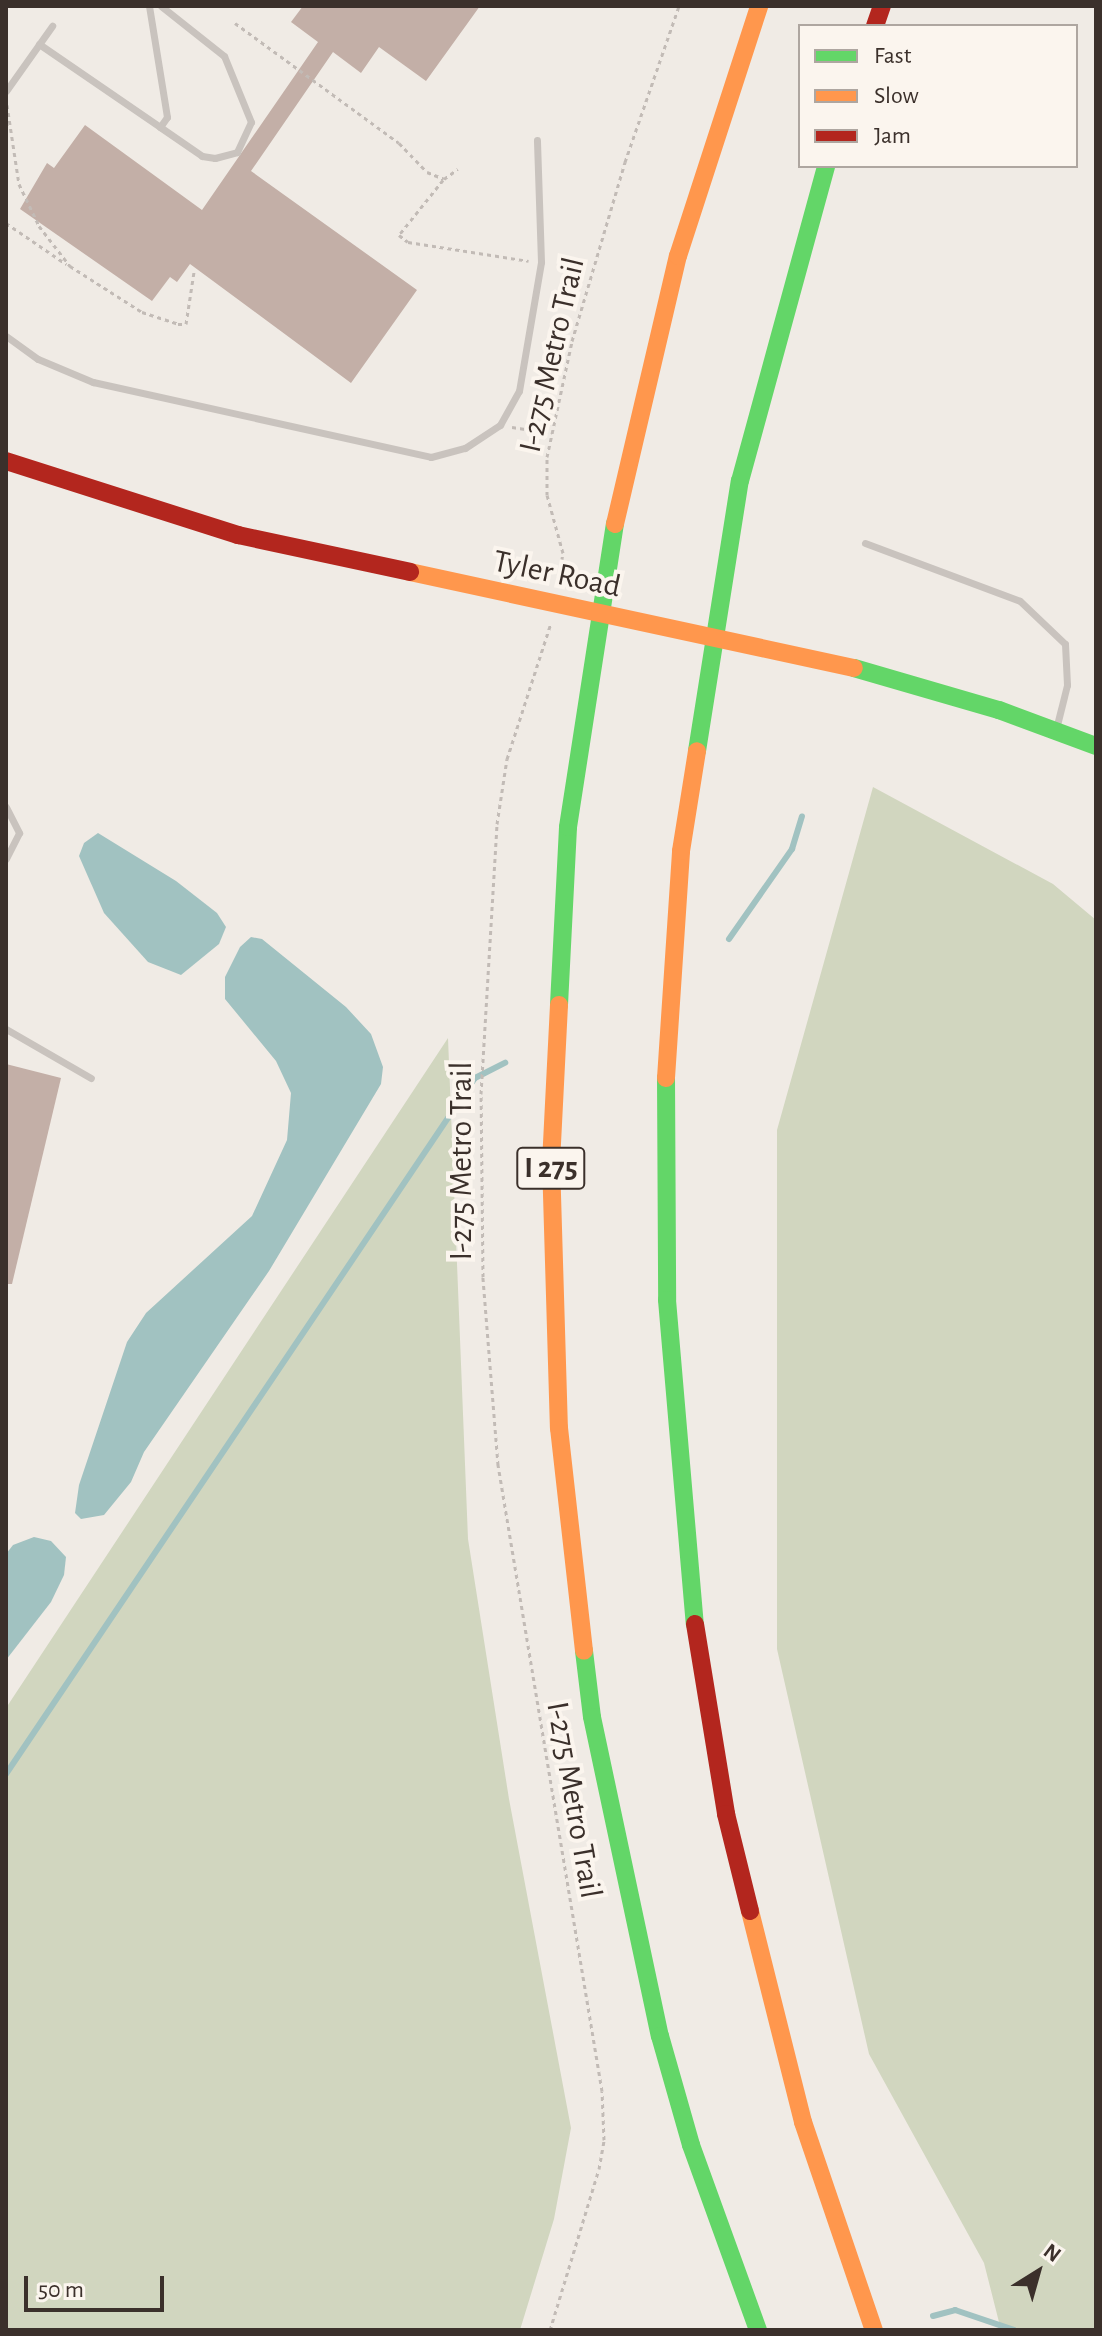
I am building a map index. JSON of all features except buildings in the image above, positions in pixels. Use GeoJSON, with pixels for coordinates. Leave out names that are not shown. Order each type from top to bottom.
{"type":"FeatureCollection","features":[{"type":"Feature","properties":{"kind":"main road","name":"I 275"},"geometry":{"type":"LineString","coordinates":[[758,2330],[691,2145],[660,2036],[597,1747],[560,1444],[551,1161],[568,827],[613,533],[678,256],[759,6]]}},
{"type":"Feature","properties":{"kind":"main road"},"geometry":{"type":"LineString","coordinates":[[825,168],[786,298],[740,481],[689,794],[666,1053],[667,1284],[688,1574],[726,1814],[803,2122],[874,2330]]}},
{"type":"Feature","properties":{"kind":"main road","name":"Tyler Road"},"geometry":{"type":"LineString","coordinates":[[6,461],[238,535],[782,653],[950,695],[1096,746]]}},
{"type":"Feature","properties":{"kind":"lane"},"geometry":{"type":"LineString","coordinates":[[149,6],[167,117],[160,127]]}},
{"type":"Feature","properties":{"kind":"lane"},"geometry":{"type":"LineString","coordinates":[[39,44],[202,156],[215,158],[237,152],[251,122],[224,56],[161,6]]}},
{"type":"Feature","properties":{"kind":"lane"},"geometry":{"type":"LineString","coordinates":[[6,91],[52,26]]}},
{"type":"Feature","properties":{"kind":"lane"},"geometry":{"type":"LineString","coordinates":[[6,336],[38,359],[93,382],[431,457],[465,448],[500,425],[519,391],[541,262],[537,140]]}},
{"type":"Feature","properties":{"kind":"lane"},"geometry":{"type":"LineString","coordinates":[[865,543],[1020,601],[1065,644],[1067,685],[1055,731]]}},
{"type":"Feature","properties":{"kind":"lane"},"geometry":{"type":"LineString","coordinates":[[6,807],[19,833],[6,859]]}},
{"type":"Feature","properties":{"kind":"lane"},"geometry":{"type":"LineString","coordinates":[[6,1029],[91,1078]]}},
{"type":"Feature","properties":{"kind":"path","name":"I-275 Metro Trail"},"geometry":{"type":"LineString","coordinates":[[555,599],[563,553],[547,495],[552,433],[572,341],[625,162],[679,6]]}},
{"type":"Feature","properties":{"kind":"path"},"geometry":{"type":"LineString","coordinates":[[235,23],[399,143],[427,172],[444,179]]}},
{"type":"Feature","properties":{"kind":"path"},"geometry":{"type":"LineString","coordinates":[[6,102],[19,184],[39,226],[70,266]]}},
{"type":"Feature","properties":{"kind":"path"},"geometry":{"type":"LineString","coordinates":[[6,126],[10,120]]}},
{"type":"Feature","properties":{"kind":"path"},"geometry":{"type":"LineString","coordinates":[[458,169],[444,179],[399,235],[408,242],[541,262]]}},
{"type":"Feature","properties":{"kind":"path"},"geometry":{"type":"LineString","coordinates":[[6,223],[142,312],[178,324],[186,324],[194,272]]}},
{"type":"Feature","properties":{"kind":"path"},"geometry":{"type":"LineString","coordinates":[[500,425],[552,433]]}},
{"type":"Feature","properties":{"kind":"path","name":"I-275 Metro Trail"},"geometry":{"type":"LineString","coordinates":[[550,2330],[599,2169],[603,2103],[498,1465],[483,1277],[481,1094],[497,824],[507,759],[553,615]]}},
{"type":"Feature","properties":{"kind":"green space"},"geometry":{"type":"Polygon","coordinates":[[[873,787],[1053,884],[1096,920],[1096,2330],[1001,2330],[984,2263],[869,2054],[777,1649],[777,1130],[873,787]]]}},
{"type":"Feature","properties":{"kind":"green space"},"geometry":{"type":"Polygon","coordinates":[[[448,1038],[468,1539],[509,1799],[571,2128],[554,2219],[520,2330],[6,2330],[6,1708],[448,1038]]]}},
{"type":"Feature","properties":{"kind":"water"},"geometry":{"type":"Polygon","coordinates":[[[98,833],[176,881],[217,913],[226,927],[219,944],[181,975],[148,962],[104,913],[79,856],[84,843],[98,833]]]}},
{"type":"Feature","properties":{"kind":"water"},"geometry":{"type":"Polygon","coordinates":[[[251,937],[262,939],[346,1007],[371,1034],[383,1067],[381,1084],[269,1271],[144,1452],[131,1482],[104,1515],[81,1519],[75,1513],[79,1485],[127,1342],[146,1313],[252,1216],[287,1140],[291,1093],[276,1061],[225,999],[225,977],[240,947],[251,937]]]}},
{"type":"Feature","properties":{"kind":"water"},"geometry":{"type":"Polygon","coordinates":[[[34,1537],[51,1541],[66,1557],[64,1575],[51,1602],[6,1660],[6,1554],[13,1545],[34,1537]]]}},
{"type":"Feature","properties":{"kind":"waterway"},"geometry":{"type":"LineString","coordinates":[[729,939],[792,849],[802,817]]}},
{"type":"Feature","properties":{"kind":"waterway"},"geometry":{"type":"LineString","coordinates":[[6,1774],[475,1078],[505,1063]]}},
{"type":"Feature","properties":{"kind":"waterway"},"geometry":{"type":"LineString","coordinates":[[933,2316],[955,2310],[1014,2330]]}},
{"type":"Feature","properties":{"kind":"traffic: fast"},"geometry":{"type":"LineString","coordinates":[[697,751],[740,481],[825,168]]}},
{"type":"Feature","properties":{"kind":"traffic: fast"},"geometry":{"type":"LineString","coordinates":[[559,1005],[568,827],[615,524]]}},
{"type":"Feature","properties":{"kind":"traffic: fast"},"geometry":{"type":"LineString","coordinates":[[854,668],[999,710],[1096,746]]}},
{"type":"Feature","properties":{"kind":"traffic: fast"},"geometry":{"type":"LineString","coordinates":[[666,1078],[667,1300],[695,1624]]}},
{"type":"Feature","properties":{"kind":"traffic: fast"},"geometry":{"type":"LineString","coordinates":[[584,1651],[592,1717],[660,2036],[691,2145],[758,2330]]}},
{"type":"Feature","properties":{"kind":"traffic: slow"},"geometry":{"type":"LineString","coordinates":[[615,524],[678,256],[759,6]]}},
{"type":"Feature","properties":{"kind":"traffic: slow"},"geometry":{"type":"LineString","coordinates":[[410,572],[854,668]]}},
{"type":"Feature","properties":{"kind":"traffic: slow"},"geometry":{"type":"LineString","coordinates":[[666,1078],[681,851],[697,751]]}},
{"type":"Feature","properties":{"kind":"traffic: slow"},"geometry":{"type":"LineString","coordinates":[[559,1005],[551,1161],[559,1428],[584,1651]]}},
{"type":"Feature","properties":{"kind":"traffic: slow"},"geometry":{"type":"LineString","coordinates":[[750,1911],[803,2122],[874,2330]]}},
{"type":"Feature","properties":{"kind":"traffic: jam"},"geometry":{"type":"LineString","coordinates":[[876,24],[882,6]]}},
{"type":"Feature","properties":{"kind":"traffic: jam"},"geometry":{"type":"LineString","coordinates":[[6,461],[238,535],[410,572]]}},
{"type":"Feature","properties":{"kind":"traffic: jam"},"geometry":{"type":"LineString","coordinates":[[695,1624],[726,1814],[750,1911]]}}]}
